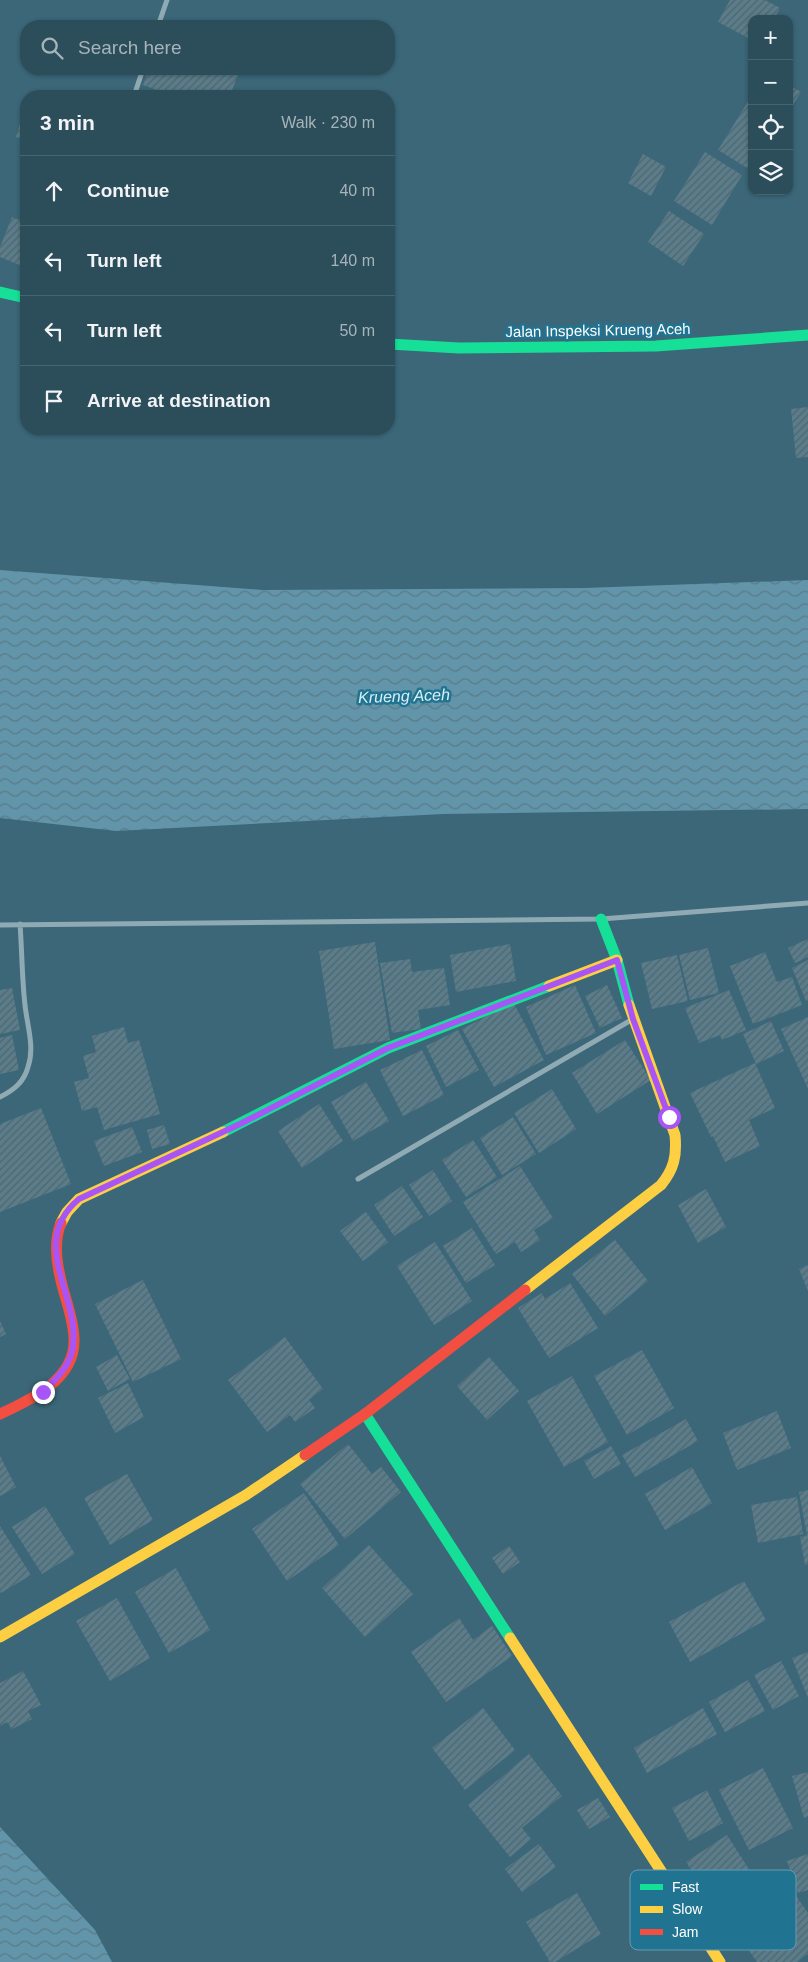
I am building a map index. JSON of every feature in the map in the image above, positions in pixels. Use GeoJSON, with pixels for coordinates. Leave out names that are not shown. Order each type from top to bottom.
{"type":"FeatureCollection","features":[{"type":"Feature","properties":{"kind":"street"},"geometry":{"type":"LineString","coordinates":[[160,20],[167,0]]}},
{"type":"Feature","properties":{"kind":"street"},"geometry":{"type":"LineString","coordinates":[[136,90],[141,75]]}},
{"type":"Feature","properties":{"kind":"street"},"geometry":{"type":"LineString","coordinates":[[0,292],[20,297]]}},
{"type":"Feature","properties":{"kind":"street","name":"Jalan Inspeksi Krueng Aceh"},"geometry":{"type":"LineString","coordinates":[[395,344],[459,348],[656,346],[808,335]]}},
{"type":"Feature","properties":{"kind":"street"},"geometry":{"type":"LineString","coordinates":[[0,925],[601,919],[808,903]]}},
{"type":"Feature","properties":{"kind":"street"},"geometry":{"type":"LineString","coordinates":[[0,1637],[246,1496],[365,1414],[661,1185],[672,1172],[677,1154],[675,1135],[633,1019],[617,960],[601,919]]}},
{"type":"Feature","properties":{"kind":"street"},"geometry":{"type":"LineString","coordinates":[[0,1097],[12,1091],[22,1081],[29,1066],[30,1042],[25,1005],[20,924]]}},
{"type":"Feature","properties":{"kind":"street"},"geometry":{"type":"LineString","coordinates":[[0,1414],[43,1392],[63,1370],[72,1354],[74,1334],[55,1252],[56,1234],[60,1220],[68,1208],[79,1199],[240,1124],[388,1048],[617,960]]}},
{"type":"Feature","properties":{"kind":"street"},"geometry":{"type":"LineString","coordinates":[[358,1179],[633,1019]]}},
{"type":"Feature","properties":{"kind":"street"},"geometry":{"type":"LineString","coordinates":[[365,1414],[660,1870]]}},
{"type":"Feature","properties":{"kind":"street"},"geometry":{"type":"LineString","coordinates":[[712,1950],[720,1962]]}},
{"type":"Feature","properties":{"kind":"water","name":"Krueng Aceh"},"geometry":{"type":"Polygon","coordinates":[[[0,570],[263,590],[585,588],[808,580],[808,809],[443,814],[116,831],[0,818],[0,570]]]}},
{"type":"Feature","properties":{"kind":"water"},"geometry":{"type":"Polygon","coordinates":[[[0,1827],[95,1930],[112,1962],[0,1962],[0,1827]]]}},
{"type":"Feature","properties":{"kind":"building"},"geometry":{"type":"Polygon","coordinates":[[[730,0],[765,0],[780,8],[776,15],[748,15],[748,38],[718,22],[730,0]]]}},
{"type":"Feature","properties":{"kind":"building"},"geometry":{"type":"Polygon","coordinates":[[[147,75],[238,75],[232,90],[157,90],[143,85],[147,75]]]}},
{"type":"Feature","properties":{"kind":"building"},"geometry":{"type":"Polygon","coordinates":[[[793,87],[801,92],[793,105],[793,87]]]}},
{"type":"Feature","properties":{"kind":"building"},"geometry":{"type":"Polygon","coordinates":[[[748,101],[748,169],[718,150],[748,101]]]}},
{"type":"Feature","properties":{"kind":"building"},"geometry":{"type":"Polygon","coordinates":[[[20,123],[20,138],[16,137],[20,123]]]}},
{"type":"Feature","properties":{"kind":"building"},"geometry":{"type":"Polygon","coordinates":[[[705,152],[742,175],[712,225],[674,201],[705,152]]]}},
{"type":"Feature","properties":{"kind":"building"},"geometry":{"type":"Polygon","coordinates":[[[643,154],[666,167],[651,196],[628,183],[643,154]]]}},
{"type":"Feature","properties":{"kind":"building"},"geometry":{"type":"Polygon","coordinates":[[[669,211],[704,234],[683,266],[648,242],[669,211]]]}},
{"type":"Feature","properties":{"kind":"building"},"geometry":{"type":"Polygon","coordinates":[[[12,217],[20,220],[20,265],[0,257],[0,247],[12,217]]]}},
{"type":"Feature","properties":{"kind":"building"},"geometry":{"type":"Polygon","coordinates":[[[808,407],[808,457],[796,458],[791,409],[808,407]]]}},
{"type":"Feature","properties":{"kind":"building"},"geometry":{"type":"Polygon","coordinates":[[[808,939],[808,957],[795,963],[788,948],[808,939]]]}},
{"type":"Feature","properties":{"kind":"building"},"geometry":{"type":"Polygon","coordinates":[[[375,942],[390,1040],[334,1049],[319,951],[375,942]]]}},
{"type":"Feature","properties":{"kind":"building"},"geometry":{"type":"Polygon","coordinates":[[[510,944],[516,981],[456,992],[450,955],[510,944]]]}},
{"type":"Feature","properties":{"kind":"building"},"geometry":{"type":"Polygon","coordinates":[[[708,948],[719,993],[690,1000],[679,955],[708,948]]]}},
{"type":"Feature","properties":{"kind":"building"},"geometry":{"type":"Polygon","coordinates":[[[765,952],[777,982],[792,977],[802,1005],[753,1024],[730,966],[765,952]]]}},
{"type":"Feature","properties":{"kind":"building"},"geometry":{"type":"Polygon","coordinates":[[[677,955],[688,1001],[652,1009],[641,963],[677,955]]]}},
{"type":"Feature","properties":{"kind":"building"},"geometry":{"type":"Polygon","coordinates":[[[410,959],[412,972],[444,968],[450,1005],[418,1010],[421,1029],[392,1033],[380,963],[410,959]]]}},
{"type":"Feature","properties":{"kind":"building"},"geometry":{"type":"Polygon","coordinates":[[[808,960],[808,1001],[806,1001],[792,968],[808,960]]]}},
{"type":"Feature","properties":{"kind":"building"},"geometry":{"type":"Polygon","coordinates":[[[575,985],[596,1033],[546,1055],[526,1007],[575,985]]]}},
{"type":"Feature","properties":{"kind":"building"},"geometry":{"type":"Polygon","coordinates":[[[607,985],[622,1018],[600,1028],[585,996],[607,985]]]}},
{"type":"Feature","properties":{"kind":"building"},"geometry":{"type":"Polygon","coordinates":[[[12,988],[20,1030],[0,1034],[0,990],[12,988]]]}},
{"type":"Feature","properties":{"kind":"building"},"geometry":{"type":"Polygon","coordinates":[[[729,990],[746,1030],[722,1040],[720,1035],[699,1043],[685,1008],[729,990]]]}},
{"type":"Feature","properties":{"kind":"building"},"geometry":{"type":"Polygon","coordinates":[[[513,1002],[544,1060],[494,1087],[462,1029],[513,1002]]]}},
{"type":"Feature","properties":{"kind":"building"},"geometry":{"type":"Polygon","coordinates":[[[808,1017],[808,1089],[781,1029],[808,1017]]]}},
{"type":"Feature","properties":{"kind":"building"},"geometry":{"type":"Polygon","coordinates":[[[771,1021],[784,1051],[756,1064],[743,1034],[771,1021]]]}},
{"type":"Feature","properties":{"kind":"building"},"geometry":{"type":"Polygon","coordinates":[[[124,1027],[128,1043],[139,1040],[160,1114],[104,1130],[97,1107],[82,1111],[74,1082],[89,1078],[83,1056],[96,1052],[92,1036],[124,1027]]]}},
{"type":"Feature","properties":{"kind":"building"},"geometry":{"type":"Polygon","coordinates":[[[458,1030],[479,1070],[446,1087],[426,1046],[458,1030]]]}},
{"type":"Feature","properties":{"kind":"building"},"geometry":{"type":"Polygon","coordinates":[[[12,1035],[19,1070],[0,1074],[0,1038],[12,1035]]]}},
{"type":"Feature","properties":{"kind":"building"},"geometry":{"type":"Polygon","coordinates":[[[625,1040],[651,1080],[597,1114],[572,1073],[625,1040]]]}},
{"type":"Feature","properties":{"kind":"building"},"geometry":{"type":"Polygon","coordinates":[[[422,1050],[444,1095],[403,1116],[380,1070],[422,1050]]]}},
{"type":"Feature","properties":{"kind":"building"},"geometry":{"type":"Polygon","coordinates":[[[755,1063],[775,1108],[749,1120],[760,1146],[725,1162],[690,1093],[755,1063]]]}},
{"type":"Feature","properties":{"kind":"building"},"geometry":{"type":"Polygon","coordinates":[[[366,1082],[389,1121],[353,1141],[331,1102],[366,1082]]]}},
{"type":"Feature","properties":{"kind":"building"},"geometry":{"type":"Polygon","coordinates":[[[552,1089],[576,1129],[539,1153],[514,1113],[552,1089]]]}},
{"type":"Feature","properties":{"kind":"building"},"geometry":{"type":"Polygon","coordinates":[[[319,1104],[343,1141],[302,1168],[278,1131],[319,1104]]]}},
{"type":"Feature","properties":{"kind":"building"},"geometry":{"type":"Polygon","coordinates":[[[41,1108],[71,1184],[0,1212],[0,1124],[41,1108]]]}},
{"type":"Feature","properties":{"kind":"building"},"geometry":{"type":"Polygon","coordinates":[[[513,1117],[536,1154],[502,1175],[480,1138],[513,1117]]]}},
{"type":"Feature","properties":{"kind":"building"},"geometry":{"type":"Polygon","coordinates":[[[164,1125],[170,1144],[152,1149],[147,1130],[164,1125]]]}},
{"type":"Feature","properties":{"kind":"building"},"geometry":{"type":"Polygon","coordinates":[[[132,1127],[142,1152],[104,1166],[94,1141],[132,1127]]]}},
{"type":"Feature","properties":{"kind":"building"},"geometry":{"type":"Polygon","coordinates":[[[473,1140],[497,1177],[466,1197],[442,1160],[473,1140]]]}},
{"type":"Feature","properties":{"kind":"building"},"geometry":{"type":"Polygon","coordinates":[[[520,1166],[553,1218],[534,1230],[540,1240],[521,1252],[515,1242],[496,1254],[463,1202],[520,1166]]]}},
{"type":"Feature","properties":{"kind":"building"},"geometry":{"type":"Polygon","coordinates":[[[433,1170],[452,1201],[429,1216],[409,1185],[433,1170]]]}},
{"type":"Feature","properties":{"kind":"building"},"geometry":{"type":"Polygon","coordinates":[[[402,1186],[423,1217],[394,1236],[374,1205],[402,1186]]]}},
{"type":"Feature","properties":{"kind":"building"},"geometry":{"type":"Polygon","coordinates":[[[706,1189],[726,1227],[698,1243],[678,1205],[706,1189]]]}},
{"type":"Feature","properties":{"kind":"building"},"geometry":{"type":"Polygon","coordinates":[[[366,1212],[388,1242],[363,1261],[340,1231],[366,1212]]]}},
{"type":"Feature","properties":{"kind":"building"},"geometry":{"type":"Polygon","coordinates":[[[472,1228],[495,1265],[466,1283],[443,1246],[472,1228]]]}},
{"type":"Feature","properties":{"kind":"building"},"geometry":{"type":"Polygon","coordinates":[[[615,1240],[648,1281],[605,1316],[572,1274],[615,1240]]]}},
{"type":"Feature","properties":{"kind":"building"},"geometry":{"type":"Polygon","coordinates":[[[435,1242],[472,1301],[434,1325],[397,1266],[435,1242]]]}},
{"type":"Feature","properties":{"kind":"building"},"geometry":{"type":"Polygon","coordinates":[[[808,1265],[808,1291],[799,1269],[808,1265]]]}},
{"type":"Feature","properties":{"kind":"building"},"geometry":{"type":"Polygon","coordinates":[[[143,1280],[181,1359],[133,1382],[95,1304],[143,1280]]]}},
{"type":"Feature","properties":{"kind":"building"},"geometry":{"type":"Polygon","coordinates":[[[570,1283],[598,1328],[549,1358],[518,1308],[542,1293],[545,1299],[570,1283]]]}},
{"type":"Feature","properties":{"kind":"building"},"geometry":{"type":"Polygon","coordinates":[[[0,1321],[6,1334],[0,1337],[0,1321]]]}},
{"type":"Feature","properties":{"kind":"building"},"geometry":{"type":"Polygon","coordinates":[[[285,1337],[323,1389],[309,1400],[315,1408],[295,1422],[290,1415],[267,1432],[228,1380],[285,1337]]]}},
{"type":"Feature","properties":{"kind":"building"},"geometry":{"type":"Polygon","coordinates":[[[642,1350],[674,1408],[627,1435],[594,1376],[642,1350]]]}},
{"type":"Feature","properties":{"kind":"building"},"geometry":{"type":"Polygon","coordinates":[[[117,1355],[130,1379],[108,1391],[96,1367],[117,1355]]]}},
{"type":"Feature","properties":{"kind":"building"},"geometry":{"type":"Polygon","coordinates":[[[489,1357],[519,1391],[487,1420],[457,1386],[489,1357]]]}},
{"type":"Feature","properties":{"kind":"building"},"geometry":{"type":"Polygon","coordinates":[[[572,1376],[608,1442],[564,1467],[527,1401],[572,1376]]]}},
{"type":"Feature","properties":{"kind":"building"},"geometry":{"type":"Polygon","coordinates":[[[128,1383],[144,1417],[115,1433],[98,1398],[128,1383]]]}},
{"type":"Feature","properties":{"kind":"building"},"geometry":{"type":"Polygon","coordinates":[[[777,1411],[791,1448],[737,1470],[723,1433],[777,1411]]]}},
{"type":"Feature","properties":{"kind":"building"},"geometry":{"type":"Polygon","coordinates":[[[686,1419],[698,1441],[635,1477],[622,1455],[686,1419]]]}},
{"type":"Feature","properties":{"kind":"building"},"geometry":{"type":"Polygon","coordinates":[[[348,1444],[372,1474],[381,1467],[401,1492],[345,1539],[300,1484],[348,1444]]]}},
{"type":"Feature","properties":{"kind":"building"},"geometry":{"type":"Polygon","coordinates":[[[611,1446],[621,1464],[594,1479],[584,1461],[611,1446]]]}},
{"type":"Feature","properties":{"kind":"building"},"geometry":{"type":"Polygon","coordinates":[[[0,1456],[16,1487],[0,1496],[0,1456]]]}},
{"type":"Feature","properties":{"kind":"building"},"geometry":{"type":"Polygon","coordinates":[[[692,1467],[712,1503],[665,1530],[645,1494],[692,1467]]]}},
{"type":"Feature","properties":{"kind":"building"},"geometry":{"type":"Polygon","coordinates":[[[127,1474],[153,1520],[110,1545],[84,1498],[127,1474]]]}},
{"type":"Feature","properties":{"kind":"building"},"geometry":{"type":"Polygon","coordinates":[[[808,1490],[808,1535],[807,1535],[799,1492],[808,1490]]]}},
{"type":"Feature","properties":{"kind":"building"},"geometry":{"type":"Polygon","coordinates":[[[304,1493],[339,1545],[287,1581],[252,1529],[304,1493]]]}},
{"type":"Feature","properties":{"kind":"building"},"geometry":{"type":"Polygon","coordinates":[[[797,1497],[803,1534],[758,1543],[751,1505],[797,1497]]]}},
{"type":"Feature","properties":{"kind":"building"},"geometry":{"type":"Polygon","coordinates":[[[45,1506],[75,1554],[42,1574],[12,1527],[45,1506]]]}},
{"type":"Feature","properties":{"kind":"building"},"geometry":{"type":"Polygon","coordinates":[[[0,1526],[31,1575],[1,1593],[0,1591],[0,1526]]]}},
{"type":"Feature","properties":{"kind":"building"},"geometry":{"type":"Polygon","coordinates":[[[808,1535],[808,1564],[805,1565],[800,1537],[808,1535]]]}},
{"type":"Feature","properties":{"kind":"building"},"geometry":{"type":"Polygon","coordinates":[[[369,1545],[413,1594],[365,1637],[322,1588],[369,1545]]]}},
{"type":"Feature","properties":{"kind":"building"},"geometry":{"type":"Polygon","coordinates":[[[509,1546],[520,1562],[503,1574],[492,1558],[509,1546]]]}},
{"type":"Feature","properties":{"kind":"building"},"geometry":{"type":"Polygon","coordinates":[[[176,1568],[210,1630],[169,1653],[135,1592],[176,1568]]]}},
{"type":"Feature","properties":{"kind":"building"},"geometry":{"type":"Polygon","coordinates":[[[744,1581],[766,1620],[690,1662],[669,1622],[744,1581]]]}},
{"type":"Feature","properties":{"kind":"building"},"geometry":{"type":"Polygon","coordinates":[[[117,1598],[150,1658],[110,1681],[76,1621],[117,1598]]]}},
{"type":"Feature","properties":{"kind":"building"},"geometry":{"type":"Polygon","coordinates":[[[459,1618],[473,1640],[492,1626],[512,1656],[446,1702],[411,1652],[459,1618]]]}},
{"type":"Feature","properties":{"kind":"building"},"geometry":{"type":"Polygon","coordinates":[[[808,1652],[808,1698],[792,1658],[808,1652]]]}},
{"type":"Feature","properties":{"kind":"building"},"geometry":{"type":"Polygon","coordinates":[[[781,1661],[799,1696],[773,1710],[754,1675],[781,1661]]]}},
{"type":"Feature","properties":{"kind":"building"},"geometry":{"type":"Polygon","coordinates":[[[23,1671],[41,1705],[28,1711],[32,1719],[12,1729],[7,1722],[0,1726],[0,1683],[23,1671]]]}},
{"type":"Feature","properties":{"kind":"building"},"geometry":{"type":"Polygon","coordinates":[[[748,1680],[765,1711],[725,1732],[709,1702],[748,1680]]]}},
{"type":"Feature","properties":{"kind":"building"},"geometry":{"type":"Polygon","coordinates":[[[483,1708],[515,1750],[465,1790],[432,1748],[483,1708]]]}},
{"type":"Feature","properties":{"kind":"building"},"geometry":{"type":"Polygon","coordinates":[[[703,1708],[717,1734],[647,1773],[634,1748],[703,1708]]]}},
{"type":"Feature","properties":{"kind":"building"},"geometry":{"type":"Polygon","coordinates":[[[529,1754],[562,1796],[522,1828],[531,1839],[510,1857],[468,1805],[529,1754]]]}},
{"type":"Feature","properties":{"kind":"building"},"geometry":{"type":"Polygon","coordinates":[[[763,1768],[793,1828],[749,1850],[719,1790],[763,1768]]]}},
{"type":"Feature","properties":{"kind":"building"},"geometry":{"type":"Polygon","coordinates":[[[808,1772],[808,1816],[804,1818],[792,1776],[808,1772]]]}},
{"type":"Feature","properties":{"kind":"building"},"geometry":{"type":"Polygon","coordinates":[[[707,1790],[723,1823],[689,1841],[672,1808],[707,1790]]]}},
{"type":"Feature","properties":{"kind":"building"},"geometry":{"type":"Polygon","coordinates":[[[598,1798],[610,1817],[589,1829],[577,1810],[598,1798]]]}},
{"type":"Feature","properties":{"kind":"building"},"geometry":{"type":"Polygon","coordinates":[[[727,1835],[750,1870],[691,1870],[686,1862],[727,1835]]]}},
{"type":"Feature","properties":{"kind":"building"},"geometry":{"type":"Polygon","coordinates":[[[539,1844],[556,1867],[522,1892],[505,1869],[539,1844]]]}},
{"type":"Feature","properties":{"kind":"building"},"geometry":{"type":"Polygon","coordinates":[[[808,1854],[808,1890],[798,1893],[796,1870],[790,1870],[787,1861],[808,1854]]]}},
{"type":"Feature","properties":{"kind":"building"},"geometry":{"type":"Polygon","coordinates":[[[577,1893],[601,1934],[555,1962],[550,1962],[526,1922],[577,1893]]]}},
{"type":"Feature","properties":{"kind":"building"},"geometry":{"type":"Polygon","coordinates":[[[796,1896],[808,1913],[808,1954],[797,1962],[757,1962],[748,1950],[796,1950],[796,1896]]]}},
{"type":"Feature","properties":{"kind":"traffic: fast"},"geometry":{"type":"LineString","coordinates":[[0,292],[20,297]]}},
{"type":"Feature","properties":{"kind":"traffic: fast"},"geometry":{"type":"LineString","coordinates":[[395,344],[459,348],[656,346],[808,335]]}},
{"type":"Feature","properties":{"kind":"traffic: fast"},"geometry":{"type":"LineString","coordinates":[[601,919],[617,960],[629,1005]]}},
{"type":"Feature","properties":{"kind":"traffic: fast"},"geometry":{"type":"LineString","coordinates":[[223,1132],[388,1048],[549,986]]}},
{"type":"Feature","properties":{"kind":"traffic: fast"},"geometry":{"type":"LineString","coordinates":[[365,1414],[510,1638]]}},
{"type":"Feature","properties":{"kind":"traffic: slow"},"geometry":{"type":"LineString","coordinates":[[549,986],[617,960]]}},
{"type":"Feature","properties":{"kind":"traffic: slow"},"geometry":{"type":"LineString","coordinates":[[525,1290],[661,1185],[672,1168],[675,1156],[675,1135],[629,1005]]}},
{"type":"Feature","properties":{"kind":"traffic: slow"},"geometry":{"type":"LineString","coordinates":[[61,1223],[67,1212],[79,1199],[223,1132]]}},
{"type":"Feature","properties":{"kind":"traffic: slow"},"geometry":{"type":"LineString","coordinates":[[0,1637],[246,1495],[305,1455]]}},
{"type":"Feature","properties":{"kind":"traffic: slow"},"geometry":{"type":"LineString","coordinates":[[510,1638],[660,1870]]}},
{"type":"Feature","properties":{"kind":"traffic: slow"},"geometry":{"type":"LineString","coordinates":[[712,1950],[720,1962]]}},
{"type":"Feature","properties":{"kind":"traffic: jam"},"geometry":{"type":"LineString","coordinates":[[0,1414],[49,1387],[67,1366],[72,1354],[74,1332],[57,1256],[57,1236],[61,1223]]}},
{"type":"Feature","properties":{"kind":"traffic: jam"},"geometry":{"type":"LineString","coordinates":[[305,1455],[365,1414],[525,1290]]}},
{"type":"Feature","properties":{"kind":"route"},"geometry":{"type":"LineString","coordinates":[[43,1392],[63,1370],[72,1354],[74,1334],[55,1252],[56,1234],[60,1220],[68,1208],[79,1199],[240,1124],[388,1048],[617,960],[633,1019],[669,1117]]}}]}
